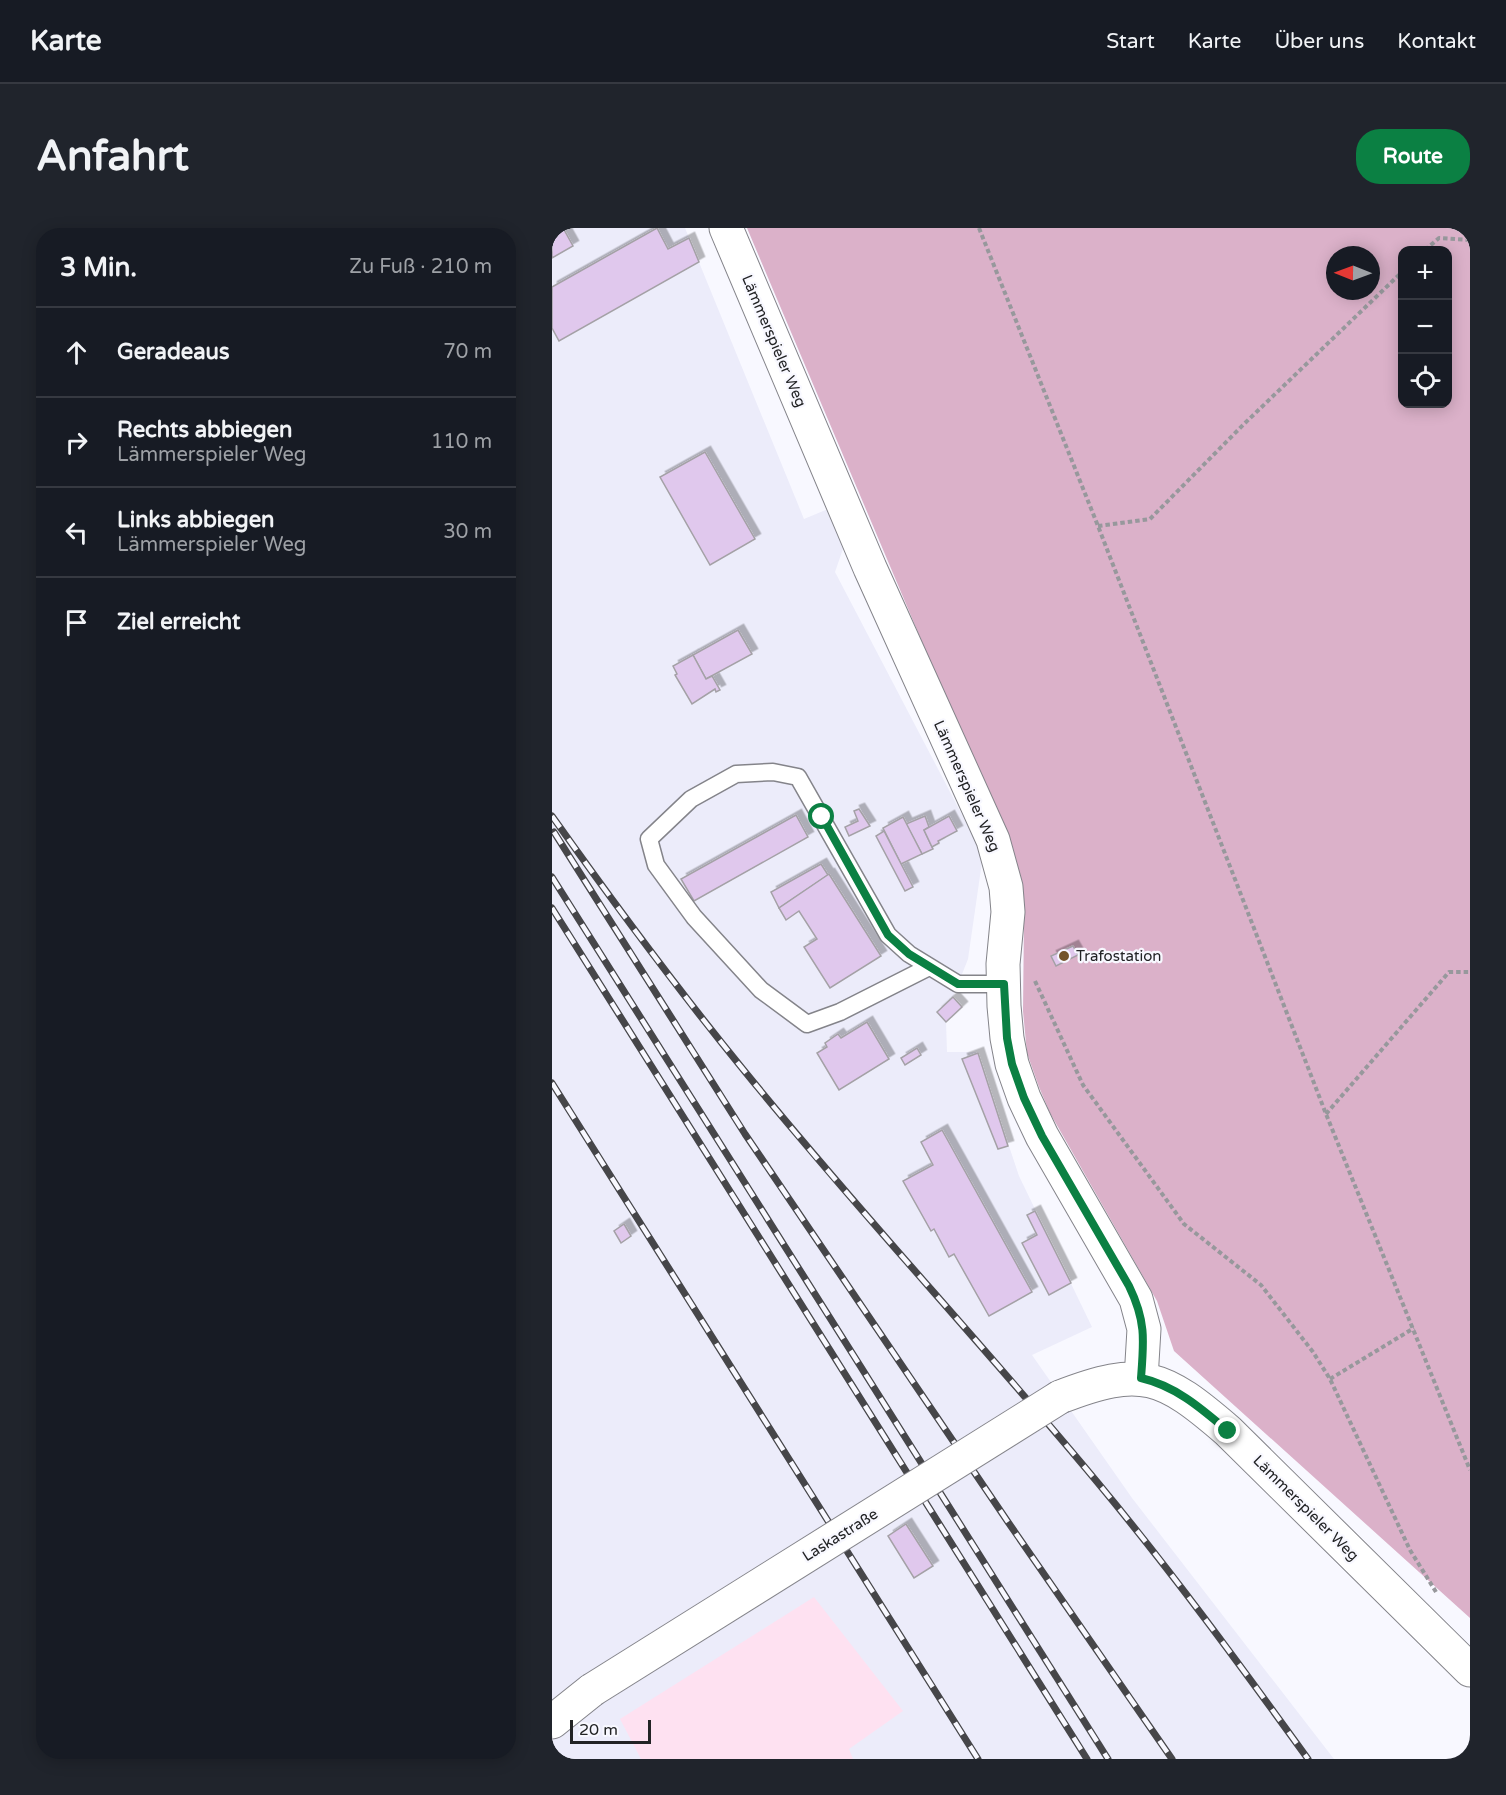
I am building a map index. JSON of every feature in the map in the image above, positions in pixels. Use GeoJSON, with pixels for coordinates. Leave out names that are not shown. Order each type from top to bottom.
{"type":"FeatureCollection","features":[{"type":"Feature","properties":{"kind":"street","name":"Lämmerspieler Weg"},"geometry":{"type":"LineString","coordinates":[[726,228],[870,568],[993,840],[1006,887],[1008,912],[1003,964],[1018,980],[1007,1038],[1012,1064],[1024,1098],[1042,1136],[1129,1286],[1140,1311],[1144,1329],[1141,1378],[1173,1389],[1228,1431],[1470,1670]]}},
{"type":"Feature","properties":{"kind":"street","name":"Laskastraße"},"geometry":{"type":"LineString","coordinates":[[552,1722],[592,1690],[1060,1397],[1110,1380],[1141,1378]]}},
{"type":"Feature","properties":{"kind":"lane"},"geometry":{"type":"LineString","coordinates":[[929,967],[840,1012],[807,1024],[760,990],[694,917],[656,865],[650,839],[691,799],[736,774],[773,772],[798,777],[888,935],[909,954],[958,984],[1018,980]]}},
{"type":"Feature","properties":{"kind":"path"},"geometry":{"type":"LineString","coordinates":[[979,228],[1098,526],[1326,1114],[1470,1470]]}},
{"type":"Feature","properties":{"kind":"path"},"geometry":{"type":"LineString","coordinates":[[1430,246],[1439,238],[1470,240]]}},
{"type":"Feature","properties":{"kind":"path"},"geometry":{"type":"LineString","coordinates":[[1098,526],[1150,519],[1244,424],[1398,276]]}},
{"type":"Feature","properties":{"kind":"path"},"geometry":{"type":"LineString","coordinates":[[1326,1114],[1449,972],[1470,972]]}},
{"type":"Feature","properties":{"kind":"path"},"geometry":{"type":"LineString","coordinates":[[1018,980],[1083,1085],[1184,1224],[1261,1286],[1313,1352],[1330,1379],[1410,1550],[1439,1596]]}},
{"type":"Feature","properties":{"kind":"path"},"geometry":{"type":"LineString","coordinates":[[1330,1379],[1414,1328]]}},
{"type":"Feature","properties":{"kind":"shaded area"},"geometry":{"type":"Polygon","coordinates":[[[552,228],[685,228],[804,519],[828,509],[845,543],[835,572],[983,855],[968,959],[953,997],[937,1012],[946,1022],[947,1052],[978,1053],[1019,1176],[1092,1327],[1032,1355],[1132,1498],[1334,1759],[552,1759],[552,228]]]}},
{"type":"Feature","properties":{"kind":"shaded area"},"geometry":{"type":"Polygon","coordinates":[[[747,228],[1470,228],[1470,1618],[1174,1351],[1157,1301],[1050,1113],[1027,1053],[1023,1011],[1024,919],[1019,886],[1005,838],[747,228]]]}},
{"type":"Feature","properties":{"kind":"shaded area"},"geometry":{"type":"Polygon","coordinates":[[[814,1597],[903,1711],[849,1749],[853,1759],[641,1759],[620,1719],[814,1597]]]}},
{"type":"Feature","properties":{"kind":"building"},"geometry":{"type":"Polygon","coordinates":[[[552,228],[563,228],[573,246],[552,258],[552,228]]]}},
{"type":"Feature","properties":{"kind":"building"},"geometry":{"type":"Polygon","coordinates":[[[657,228],[668,249],[689,238],[699,262],[559,341],[552,328],[552,287],[657,228]]]}},
{"type":"Feature","properties":{"kind":"building"},"geometry":{"type":"Polygon","coordinates":[[[705,452],[755,539],[710,565],[660,477],[705,452]]]}},
{"type":"Feature","properties":{"kind":"building"},"geometry":{"type":"Polygon","coordinates":[[[738,630],[752,654],[706,679],[693,655],[738,630]]]}},
{"type":"Feature","properties":{"kind":"building"},"geometry":{"type":"Polygon","coordinates":[[[693,655],[706,679],[712,676],[720,690],[716,692],[715,689],[692,704],[675,675],[677,674],[673,666],[693,655]]]}},
{"type":"Feature","properties":{"kind":"building"},"geometry":{"type":"Polygon","coordinates":[[[859,809],[870,826],[849,836],[845,827],[858,821],[854,811],[859,809]]]}},
{"type":"Feature","properties":{"kind":"building"},"geometry":{"type":"Polygon","coordinates":[[[796,815],[808,837],[694,901],[681,879],[796,815]]]}},
{"type":"Feature","properties":{"kind":"building"},"geometry":{"type":"Polygon","coordinates":[[[925,816],[929,827],[924,830],[933,849],[922,854],[906,824],[925,816]]]}},
{"type":"Feature","properties":{"kind":"building"},"geometry":{"type":"Polygon","coordinates":[[[949,816],[957,831],[938,841],[939,843],[932,847],[924,830],[949,816]]]}},
{"type":"Feature","properties":{"kind":"building"},"geometry":{"type":"Polygon","coordinates":[[[903,817],[922,854],[901,864],[883,828],[903,817]]]}},
{"type":"Feature","properties":{"kind":"building"},"geometry":{"type":"Polygon","coordinates":[[[884,831],[913,887],[905,891],[876,836],[884,831]]]}},
{"type":"Feature","properties":{"kind":"building"},"geometry":{"type":"Polygon","coordinates":[[[821,864],[828,875],[779,908],[771,892],[821,864]]]}},
{"type":"Feature","properties":{"kind":"building"},"geometry":{"type":"Polygon","coordinates":[[[829,874],[881,956],[830,988],[804,947],[817,939],[799,911],[786,920],[779,908],[829,874]]]}},
{"type":"Feature","properties":{"kind":"building","name":"Trafostation"},"geometry":{"type":"Polygon","coordinates":[[[1073,946],[1078,955],[1056,966],[1051,956],[1073,946]]]}},
{"type":"Feature","properties":{"kind":"building"},"geometry":{"type":"Polygon","coordinates":[[[953,997],[962,1007],[946,1022],[937,1012],[953,997]]]}},
{"type":"Feature","properties":{"kind":"building"},"geometry":{"type":"Polygon","coordinates":[[[867,1022],[889,1059],[839,1090],[817,1053],[827,1047],[825,1043],[838,1034],[841,1038],[867,1022]]]}},
{"type":"Feature","properties":{"kind":"building"},"geometry":{"type":"Polygon","coordinates":[[[917,1048],[921,1055],[905,1065],[901,1058],[917,1048]]]}},
{"type":"Feature","properties":{"kind":"building"},"geometry":{"type":"Polygon","coordinates":[[[978,1053],[1008,1146],[998,1149],[962,1059],[978,1053]]]}},
{"type":"Feature","properties":{"kind":"building"},"geometry":{"type":"Polygon","coordinates":[[[942,1130],[1032,1292],[989,1316],[954,1254],[949,1257],[934,1229],[931,1231],[903,1181],[933,1165],[921,1142],[942,1130]]]}},
{"type":"Feature","properties":{"kind":"building"},"geometry":{"type":"Polygon","coordinates":[[[1035,1211],[1071,1283],[1049,1295],[1022,1243],[1037,1235],[1027,1215],[1035,1211]]]}},
{"type":"Feature","properties":{"kind":"building"},"geometry":{"type":"Polygon","coordinates":[[[624,1224],[631,1236],[621,1243],[614,1231],[624,1224]]]}},
{"type":"Feature","properties":{"kind":"building"},"geometry":{"type":"Polygon","coordinates":[[[906,1524],[933,1566],[914,1578],[888,1536],[906,1524]]]}},
{"type":"Feature","properties":{"kind":"railway"},"geometry":{"type":"LineString","coordinates":[[552,816],[645,944],[717,1037],[830,1173],[1010,1379],[1125,1517],[1205,1619],[1308,1759]]}},
{"type":"Feature","properties":{"kind":"railway"},"geometry":{"type":"LineString","coordinates":[[554,832],[745,1134],[1172,1759]]}},
{"type":"Feature","properties":{"kind":"railway"},"geometry":{"type":"LineString","coordinates":[[552,877],[1108,1759]]}},
{"type":"Feature","properties":{"kind":"railway"},"geometry":{"type":"LineString","coordinates":[[552,908],[1087,1759]]}},
{"type":"Feature","properties":{"kind":"railway"},"geometry":{"type":"LineString","coordinates":[[552,1083],[978,1759]]}},
{"type":"Feature","properties":{"kind":"place","name":"Trafostation"},"geometry":{"type":"Point","coordinates":[1064,956]}},
{"type":"Feature","properties":{"kind":"route"},"geometry":{"type":"LineString","coordinates":[[822,817],[888,935],[909,954],[958,984],[1004,984],[1007,1038],[1012,1064],[1024,1098],[1042,1136],[1129,1286],[1140,1311],[1144,1329],[1141,1378],[1173,1389],[1228,1431]]}}]}
